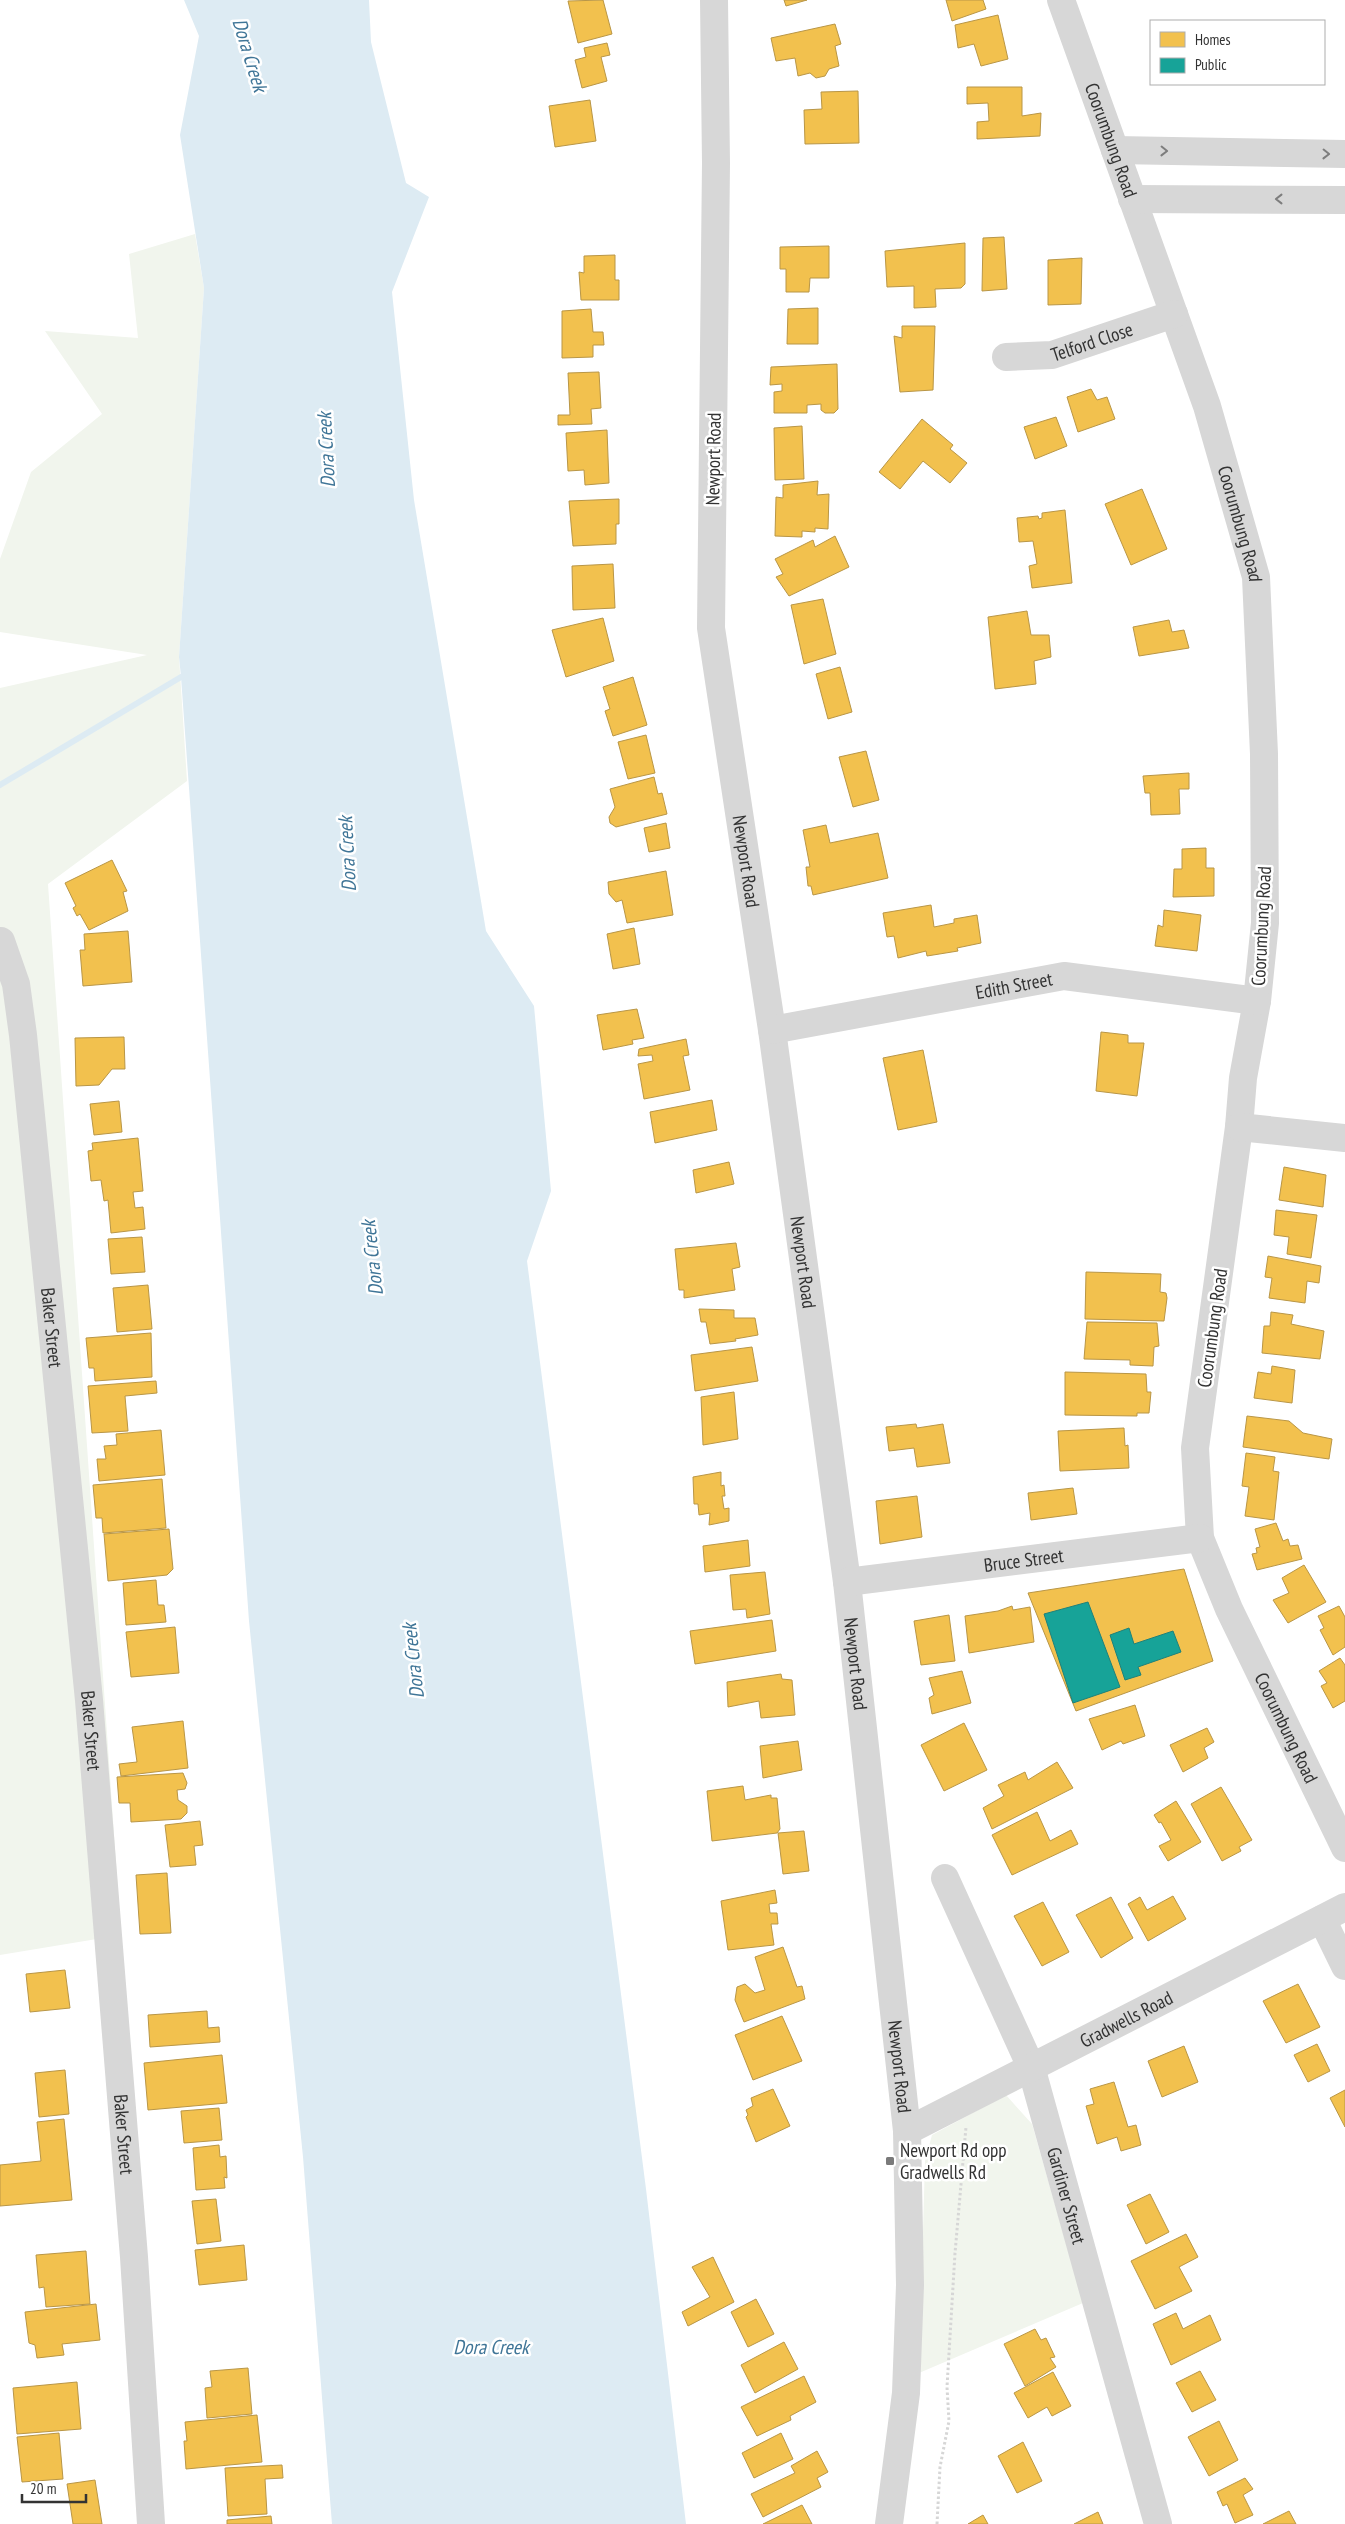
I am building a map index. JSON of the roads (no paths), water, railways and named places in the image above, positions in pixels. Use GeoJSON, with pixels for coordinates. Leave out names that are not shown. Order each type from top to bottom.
{"type":"FeatureCollection","features":[{"type":"Feature","properties":{"kind":"street","name":"Newport Road"},"geometry":{"type":"LineString","coordinates":[[714,0],[716,163],[711,628],[772,1030],[847,1582],[907,2131],[910,2285],[906,2394],[889,2524]]}},
{"type":"Feature","properties":{"kind":"street","name":"Coorumbung Road"},"geometry":{"type":"LineString","coordinates":[[1061,0],[1207,406],[1256,577],[1264,754],[1265,903],[1257,1001],[1243,1078],[1239,1126],[1195,1448],[1200,1538],[1229,1609],[1345,1848]]}},
{"type":"Feature","properties":{"kind":"street"},"geometry":{"type":"LineString","coordinates":[[1115,150],[1345,154]]}},
{"type":"Feature","properties":{"kind":"street"},"geometry":{"type":"LineString","coordinates":[[1132,199],[1345,200]]}},
{"type":"Feature","properties":{"kind":"street","name":"Telford Close"},"geometry":{"type":"LineString","coordinates":[[1006,357],[1052,356],[1174,314]]}},
{"type":"Feature","properties":{"kind":"street","name":"Baker Street"},"geometry":{"type":"LineString","coordinates":[[1,941],[16,984],[23,1035],[88,1690],[134,2256],[151,2524]]}},
{"type":"Feature","properties":{"kind":"street","name":"Edith Street"},"geometry":{"type":"LineString","coordinates":[[772,1030],[1064,976],[1257,1001]]}},
{"type":"Feature","properties":{"kind":"street"},"geometry":{"type":"LineString","coordinates":[[1239,1126],[1345,1138]]}},
{"type":"Feature","properties":{"kind":"street","name":"Bruce Street"},"geometry":{"type":"LineString","coordinates":[[847,1582],[1200,1538]]}},
{"type":"Feature","properties":{"kind":"street","name":"Gardiner Street"},"geometry":{"type":"LineString","coordinates":[[945,1878],[1031,2067],[1158,2524]]}},
{"type":"Feature","properties":{"kind":"street"},"geometry":{"type":"LineString","coordinates":[[1333,1913],[1345,1966]]}},
{"type":"Feature","properties":{"kind":"street","name":"Gradwells Road"},"geometry":{"type":"LineString","coordinates":[[907,2131],[1333,1913]]}},
{"type":"Feature","properties":{"kind":"water","name":"Dora Creek"},"geometry":{"type":"Polygon","coordinates":[[[184,0],[369,0],[371,42],[406,183],[429,197],[392,292],[414,500],[486,931],[534,1006],[551,1191],[527,1261],[646,2189],[686,2524],[332,2524],[303,2157],[249,1621],[179,657],[204,288],[180,135],[199,36],[184,0]]]}},
{"type":"Feature","properties":{"kind":"waterway"},"geometry":{"type":"LineString","coordinates":[[0,785],[181,677]]}},
{"type":"Feature","properties":{"kind":"place","name":"Newport Rd opp Gradwells Rd"},"geometry":{"type":"Point","coordinates":[890,2161]}}]}
